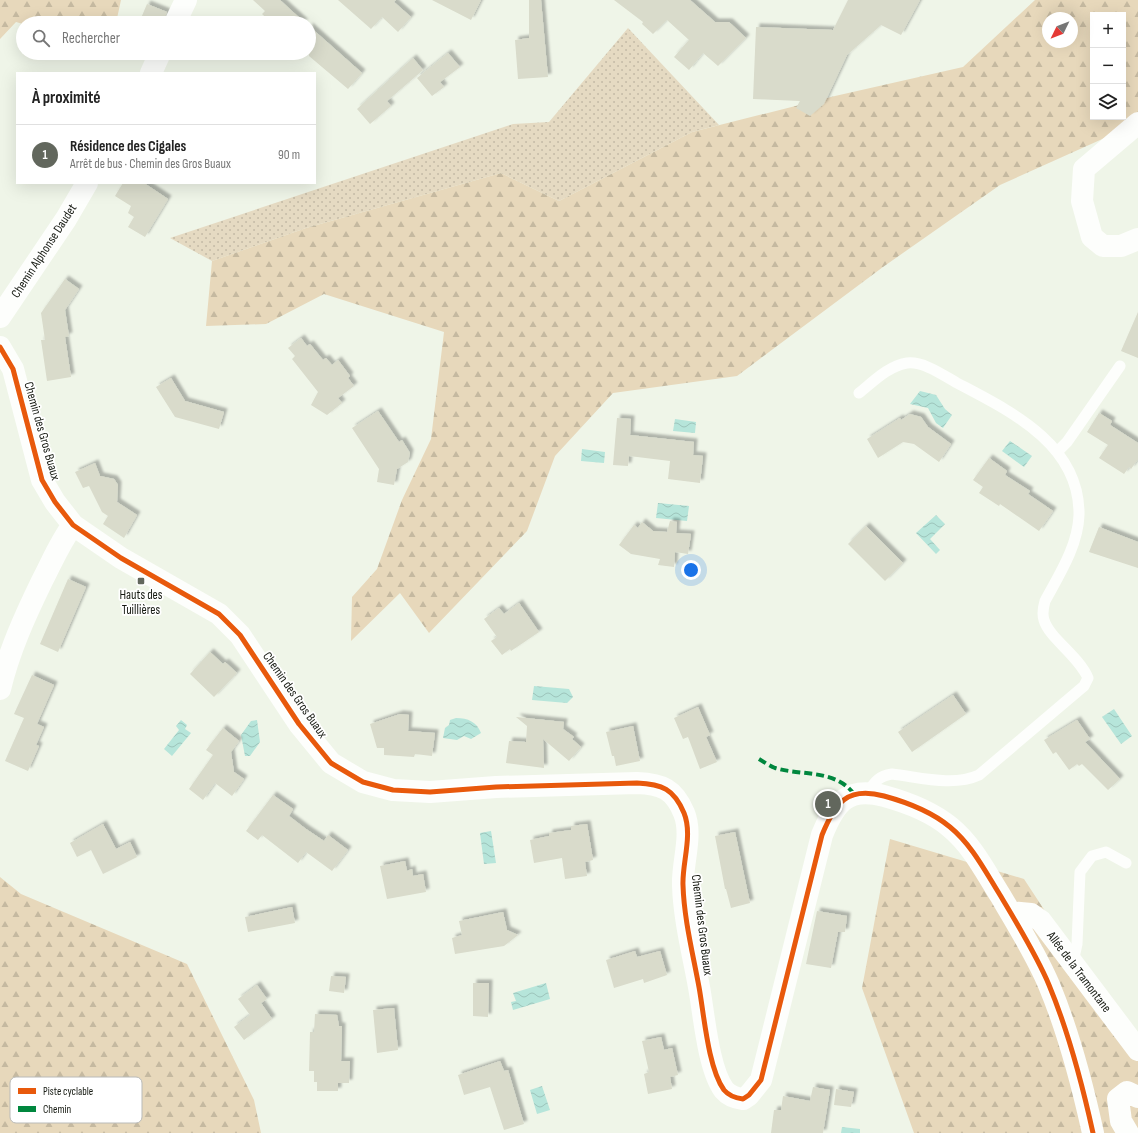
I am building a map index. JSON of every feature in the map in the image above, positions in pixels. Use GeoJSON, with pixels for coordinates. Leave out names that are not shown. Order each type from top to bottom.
{"type":"FeatureCollection","features":[{"type":"Feature","properties":{"kind":"street"},"geometry":{"type":"LineString","coordinates":[[178,16],[186,0]]}},
{"type":"Feature","properties":{"kind":"street"},"geometry":{"type":"LineString","coordinates":[[151,72],[157,60]]}},
{"type":"Feature","properties":{"kind":"street"},"geometry":{"type":"LineString","coordinates":[[1138,123],[1084,169],[1082,201],[1092,237],[1103,246],[1121,246],[1138,239]]}},
{"type":"Feature","properties":{"kind":"street","name":"Chemin Alphonse Daudet"},"geometry":{"type":"LineString","coordinates":[[0,317],[66,219],[86,184]]}},
{"type":"Feature","properties":{"kind":"street","name":"Chemin des Gros Buaux"},"geometry":{"type":"LineString","coordinates":[[0,348],[13,369],[42,480],[55,502],[73,525],[121,558],[219,614],[240,635],[298,724],[331,763],[363,782],[393,790],[430,792],[496,787],[637,783],[656,784],[670,791],[684,814],[687,833],[683,886],[689,933],[712,1058],[718,1079],[730,1095],[743,1099],[749,1095],[761,1080],[822,835],[831,814],[842,801],[854,794],[868,792],[894,799],[921,810],[950,826],[965,841],[978,858],[1010,912],[1049,984],[1081,1078],[1093,1133]]}},
{"type":"Feature","properties":{"kind":"street"},"geometry":{"type":"LineString","coordinates":[[0,689],[10,652],[23,621],[57,550],[73,525]]}},
{"type":"Feature","properties":{"kind":"street","name":"Allée de la Tramontane"},"geometry":{"type":"LineString","coordinates":[[1010,912],[1025,912],[1036,917],[1138,1050]]}},
{"type":"Feature","properties":{"kind":"street"},"geometry":{"type":"LineString","coordinates":[[1128,1133],[1121,1121],[1118,1099],[1127,1092],[1138,1097]]}},
{"type":"Feature","properties":{"kind":"lane"},"geometry":{"type":"LineString","coordinates":[[859,393],[887,371],[898,365],[909,363],[926,367],[1009,410],[1046,439],[1057,452],[1069,472],[1076,490],[1079,515],[1070,552],[1045,601],[1042,610],[1044,621],[1050,631],[1084,667],[1088,678],[1084,686],[979,775],[968,780],[955,781],[892,774],[884,775],[878,778],[868,792]]}},
{"type":"Feature","properties":{"kind":"lane"},"geometry":{"type":"LineString","coordinates":[[1057,452],[1067,442],[1120,366]]}},
{"type":"Feature","properties":{"kind":"lane"},"geometry":{"type":"LineString","coordinates":[[1072,965],[1077,944],[1080,872],[1092,856],[1106,852],[1126,863]]}},
{"type":"Feature","properties":{"kind":"shaded area"},"geometry":{"type":"Polygon","coordinates":[[[628,28],[719,125],[692,132],[559,201],[501,173],[306,228],[212,261],[170,238],[513,124],[549,122],[628,28]]]}},
{"type":"Feature","properties":{"kind":"green space"},"geometry":{"type":"Polygon","coordinates":[[[0,0],[121,0],[118,16],[16,16],[16,22],[0,39],[0,0]]]}},
{"type":"Feature","properties":{"kind":"green space"},"geometry":{"type":"Polygon","coordinates":[[[1035,0],[1138,0],[1138,123],[1000,185],[883,267],[737,376],[613,393],[555,456],[527,531],[429,633],[400,593],[351,641],[352,597],[377,569],[402,500],[431,439],[444,332],[324,294],[266,324],[206,326],[212,261],[306,228],[501,173],[559,201],[692,132],[835,96],[963,67],[1035,0]]]}},
{"type":"Feature","properties":{"kind":"green space"},"geometry":{"type":"Polygon","coordinates":[[[890,839],[1024,879],[1121,1027],[1138,1058],[1138,1133],[914,1133],[862,988],[890,839]]]}},
{"type":"Feature","properties":{"kind":"green space"},"geometry":{"type":"Polygon","coordinates":[[[0,877],[21,894],[187,964],[254,1100],[261,1133],[0,1133],[0,877]]]}},
{"type":"Feature","properties":{"kind":"water"},"geometry":{"type":"Polygon","coordinates":[[[920,391],[936,395],[945,409],[952,415],[943,428],[936,423],[928,408],[910,404],[920,391]]]}},
{"type":"Feature","properties":{"kind":"water"},"geometry":{"type":"Polygon","coordinates":[[[675,419],[696,422],[695,433],[673,431],[675,419]]]}},
{"type":"Feature","properties":{"kind":"water"},"geometry":{"type":"Polygon","coordinates":[[[1010,441],[1032,456],[1024,467],[1002,451],[1010,441]]]}},
{"type":"Feature","properties":{"kind":"water"},"geometry":{"type":"Polygon","coordinates":[[[582,449],[605,452],[604,463],[581,461],[582,449]]]}},
{"type":"Feature","properties":{"kind":"water"},"geometry":{"type":"Polygon","coordinates":[[[658,503],[689,506],[687,521],[656,518],[658,503]]]}},
{"type":"Feature","properties":{"kind":"water"},"geometry":{"type":"Polygon","coordinates":[[[936,515],[945,524],[930,539],[940,550],[936,554],[916,533],[936,515]]]}},
{"type":"Feature","properties":{"kind":"water"},"geometry":{"type":"Polygon","coordinates":[[[534,686],[569,689],[573,697],[567,703],[532,700],[534,686]]]}},
{"type":"Feature","properties":{"kind":"water"},"geometry":{"type":"Polygon","coordinates":[[[1114,709],[1132,736],[1121,744],[1102,717],[1114,709]]]}},
{"type":"Feature","properties":{"kind":"water"},"geometry":{"type":"Polygon","coordinates":[[[456,718],[472,721],[481,733],[471,739],[464,736],[457,740],[443,738],[445,728],[449,725],[450,720],[456,718]]]}},
{"type":"Feature","properties":{"kind":"water"},"geometry":{"type":"Polygon","coordinates":[[[181,720],[187,725],[185,729],[191,733],[172,756],[164,749],[179,730],[176,726],[181,720]]]}},
{"type":"Feature","properties":{"kind":"water"},"geometry":{"type":"Polygon","coordinates":[[[257,720],[260,742],[250,756],[245,756],[241,735],[251,721],[257,720]]]}},
{"type":"Feature","properties":{"kind":"water"},"geometry":{"type":"Polygon","coordinates":[[[491,831],[496,863],[484,864],[480,833],[491,831]]]}},
{"type":"Feature","properties":{"kind":"water"},"geometry":{"type":"Polygon","coordinates":[[[546,983],[550,999],[513,1010],[511,1002],[516,1001],[513,993],[546,983]]]}},
{"type":"Feature","properties":{"kind":"water"},"geometry":{"type":"Polygon","coordinates":[[[542,1086],[550,1110],[537,1114],[530,1090],[542,1086]]]}},
{"type":"Feature","properties":{"kind":"water"},"geometry":{"type":"Polygon","coordinates":[[[842,1127],[860,1129],[860,1133],[841,1133],[842,1127]]]}},
{"type":"Feature","properties":{"kind":"building"},"geometry":{"type":"Polygon","coordinates":[[[253,0],[280,0],[297,16],[264,16],[262,14],[265,11],[253,0]]]}},
{"type":"Feature","properties":{"kind":"building"},"geometry":{"type":"Polygon","coordinates":[[[338,0],[396,0],[394,2],[411,17],[398,32],[382,17],[371,29],[338,0]]]}},
{"type":"Feature","properties":{"kind":"building"},"geometry":{"type":"Polygon","coordinates":[[[432,0],[481,0],[471,20],[432,0]]]}},
{"type":"Feature","properties":{"kind":"building"},"geometry":{"type":"Polygon","coordinates":[[[529,0],[541,0],[548,77],[518,79],[515,40],[529,38],[529,0]]]}},
{"type":"Feature","properties":{"kind":"building"},"geometry":{"type":"Polygon","coordinates":[[[614,0],[690,0],[715,22],[729,22],[746,38],[718,66],[703,53],[689,70],[674,57],[689,40],[667,20],[653,34],[642,24],[643,22],[614,0]]]}},
{"type":"Feature","properties":{"kind":"building"},"geometry":{"type":"Polygon","coordinates":[[[848,0],[920,0],[901,35],[881,25],[847,55],[824,104],[810,116],[796,108],[800,101],[753,99],[756,27],[833,30],[848,0]]]}},
{"type":"Feature","properties":{"kind":"building"},"geometry":{"type":"Polygon","coordinates":[[[147,4],[167,12],[166,16],[142,16],[147,4]]]}},
{"type":"Feature","properties":{"kind":"building"},"geometry":{"type":"Polygon","coordinates":[[[316,32],[362,73],[348,89],[314,60],[316,60],[316,32]]]}},
{"type":"Feature","properties":{"kind":"building"},"geometry":{"type":"Polygon","coordinates":[[[448,53],[460,67],[440,82],[444,87],[432,96],[417,78],[448,53]]]}},
{"type":"Feature","properties":{"kind":"building"},"geometry":{"type":"Polygon","coordinates":[[[413,58],[423,70],[387,101],[391,106],[370,124],[357,109],[413,58]]]}},
{"type":"Feature","properties":{"kind":"building"},"geometry":{"type":"Polygon","coordinates":[[[122,184],[146,184],[168,199],[145,237],[128,227],[134,217],[128,213],[131,206],[115,196],[122,184]]]}},
{"type":"Feature","properties":{"kind":"building"},"geometry":{"type":"Polygon","coordinates":[[[65,279],[79,289],[65,310],[69,336],[65,337],[71,377],[47,381],[41,340],[45,340],[41,313],[65,279]]]}},
{"type":"Feature","properties":{"kind":"building"},"geometry":{"type":"Polygon","coordinates":[[[1138,312],[1138,358],[1121,351],[1138,312]]]}},
{"type":"Feature","properties":{"kind":"building"},"geometry":{"type":"Polygon","coordinates":[[[301,338],[307,346],[310,344],[323,360],[326,358],[332,365],[338,360],[350,376],[348,378],[354,386],[338,398],[342,403],[327,415],[311,405],[318,392],[292,359],[295,356],[288,348],[301,338]]]}},
{"type":"Feature","properties":{"kind":"building"},"geometry":{"type":"Polygon","coordinates":[[[171,378],[185,401],[224,412],[219,429],[175,417],[156,387],[171,378]]]}},
{"type":"Feature","properties":{"kind":"building"},"geometry":{"type":"Polygon","coordinates":[[[378,411],[399,442],[402,440],[410,453],[408,462],[397,469],[394,485],[377,482],[379,469],[352,428],[378,411]]]}},
{"type":"Feature","properties":{"kind":"building"},"geometry":{"type":"Polygon","coordinates":[[[1099,413],[1112,421],[1110,425],[1138,443],[1138,459],[1131,469],[1129,467],[1124,474],[1099,458],[1108,445],[1087,432],[1099,413]]]}},
{"type":"Feature","properties":{"kind":"building"},"geometry":{"type":"Polygon","coordinates":[[[910,414],[921,417],[928,427],[951,444],[939,462],[914,444],[903,442],[878,458],[867,439],[900,418],[901,420],[910,414]]]}},
{"type":"Feature","properties":{"kind":"building"},"geometry":{"type":"Polygon","coordinates":[[[617,418],[631,419],[630,435],[694,442],[693,455],[703,456],[700,483],[668,479],[670,461],[629,456],[628,466],[613,465],[617,418]]]}},
{"type":"Feature","properties":{"kind":"building"},"geometry":{"type":"Polygon","coordinates":[[[989,458],[1007,471],[1005,475],[1030,491],[1028,494],[1053,511],[1039,531],[1000,504],[999,506],[979,493],[983,487],[973,480],[989,458]]]}},
{"type":"Feature","properties":{"kind":"building"},"geometry":{"type":"Polygon","coordinates":[[[95,463],[100,476],[114,479],[118,485],[117,502],[137,515],[124,538],[103,524],[108,516],[102,512],[89,486],[83,488],[75,472],[95,463]]]}},
{"type":"Feature","properties":{"kind":"building"},"geometry":{"type":"Polygon","coordinates":[[[670,521],[677,522],[676,533],[691,534],[688,554],[675,552],[674,567],[658,565],[660,559],[631,554],[619,545],[634,525],[638,528],[642,522],[653,531],[667,532],[670,521]]]}},
{"type":"Feature","properties":{"kind":"building"},"geometry":{"type":"Polygon","coordinates":[[[866,526],[903,563],[885,581],[848,544],[866,526]]]}},
{"type":"Feature","properties":{"kind":"building"},"geometry":{"type":"Polygon","coordinates":[[[1099,527],[1138,542],[1138,568],[1089,552],[1099,527]]]}},
{"type":"Feature","properties":{"kind":"building"},"geometry":{"type":"Polygon","coordinates":[[[68,579],[86,587],[58,652],[40,644],[68,579]]]}},
{"type":"Feature","properties":{"kind":"building"},"geometry":{"type":"Polygon","coordinates":[[[519,603],[539,632],[511,651],[510,649],[502,655],[491,641],[497,637],[484,619],[499,608],[504,614],[519,603]]]}},
{"type":"Feature","properties":{"kind":"building"},"geometry":{"type":"Polygon","coordinates":[[[210,652],[223,664],[225,662],[237,673],[214,697],[190,674],[210,652]]]}},
{"type":"Feature","properties":{"kind":"building"},"geometry":{"type":"Polygon","coordinates":[[[32,675],[54,685],[37,724],[44,727],[36,745],[39,746],[28,771],[5,761],[24,718],[14,714],[32,675]]]}},
{"type":"Feature","properties":{"kind":"building"},"geometry":{"type":"Polygon","coordinates":[[[953,695],[966,714],[912,752],[898,732],[953,695]]]}},
{"type":"Feature","properties":{"kind":"building"},"geometry":{"type":"Polygon","coordinates":[[[698,707],[710,735],[706,737],[717,762],[700,769],[688,737],[683,739],[674,718],[698,707]]]}},
{"type":"Feature","properties":{"kind":"building"},"geometry":{"type":"Polygon","coordinates":[[[400,714],[409,715],[408,731],[435,733],[432,756],[415,754],[414,757],[384,755],[384,748],[377,748],[370,724],[400,714]]]}},
{"type":"Feature","properties":{"kind":"building"},"geometry":{"type":"Polygon","coordinates":[[[516,717],[564,722],[563,729],[574,737],[572,739],[581,747],[569,761],[543,739],[544,768],[506,763],[509,741],[526,742],[527,726],[516,717]]]}},
{"type":"Feature","properties":{"kind":"building"},"geometry":{"type":"Polygon","coordinates":[[[1077,720],[1090,739],[1085,742],[1120,779],[1108,790],[1082,764],[1079,766],[1077,764],[1069,770],[1056,752],[1053,754],[1044,740],[1077,720]]]}},
{"type":"Feature","properties":{"kind":"building"},"geometry":{"type":"Polygon","coordinates":[[[633,726],[640,761],[616,766],[606,732],[633,726]]]}},
{"type":"Feature","properties":{"kind":"building"},"geometry":{"type":"Polygon","coordinates":[[[223,728],[239,741],[231,752],[234,772],[244,779],[232,796],[215,783],[203,800],[189,789],[213,755],[206,750],[223,728]]]}},
{"type":"Feature","properties":{"kind":"building"},"geometry":{"type":"Polygon","coordinates":[[[273,795],[293,809],[289,816],[306,829],[324,841],[328,835],[348,850],[332,871],[306,852],[298,863],[262,835],[258,840],[246,831],[273,795]]]}},
{"type":"Feature","properties":{"kind":"building"},"geometry":{"type":"Polygon","coordinates":[[[103,824],[116,849],[130,842],[137,857],[103,874],[91,850],[77,857],[70,843],[103,824]]]}},
{"type":"Feature","properties":{"kind":"building"},"geometry":{"type":"Polygon","coordinates":[[[587,824],[593,860],[585,862],[587,876],[565,879],[562,858],[534,863],[530,840],[549,836],[549,833],[571,830],[571,826],[587,824]]]}},
{"type":"Feature","properties":{"kind":"building"},"geometry":{"type":"Polygon","coordinates":[[[735,832],[750,903],[731,908],[725,889],[715,836],[735,832]]]}},
{"type":"Feature","properties":{"kind":"building"},"geometry":{"type":"Polygon","coordinates":[[[405,861],[407,871],[412,869],[413,876],[423,874],[426,892],[387,899],[380,866],[405,861]]]}},
{"type":"Feature","properties":{"kind":"building"},"geometry":{"type":"Polygon","coordinates":[[[292,907],[295,923],[248,932],[245,917],[292,907]]]}},
{"type":"Feature","properties":{"kind":"building"},"geometry":{"type":"Polygon","coordinates":[[[817,911],[847,916],[845,932],[838,932],[831,968],[806,964],[817,911]]]}},
{"type":"Feature","properties":{"kind":"building"},"geometry":{"type":"Polygon","coordinates":[[[503,912],[507,930],[518,935],[504,946],[455,954],[452,938],[462,935],[459,921],[503,912]]]}},
{"type":"Feature","properties":{"kind":"building"},"geometry":{"type":"Polygon","coordinates":[[[635,951],[637,957],[660,951],[667,975],[644,983],[643,979],[614,988],[606,960],[635,951]]]}},
{"type":"Feature","properties":{"kind":"building"},"geometry":{"type":"Polygon","coordinates":[[[331,976],[346,977],[344,993],[329,991],[331,976]]]}},
{"type":"Feature","properties":{"kind":"building"},"geometry":{"type":"Polygon","coordinates":[[[473,983],[489,983],[488,1017],[473,1016],[473,983]]]}},
{"type":"Feature","properties":{"kind":"building"},"geometry":{"type":"Polygon","coordinates":[[[257,985],[267,999],[261,1003],[272,1019],[244,1040],[234,1027],[250,1015],[238,999],[257,985]]]}},
{"type":"Feature","properties":{"kind":"building"},"geometry":{"type":"Polygon","coordinates":[[[394,1008],[398,1050],[377,1053],[373,1010],[394,1008]]]}},
{"type":"Feature","properties":{"kind":"building"},"geometry":{"type":"Polygon","coordinates":[[[315,1014],[337,1015],[339,1026],[342,1026],[341,1061],[350,1061],[349,1083],[338,1083],[338,1091],[317,1091],[317,1082],[314,1082],[314,1071],[309,1071],[310,1032],[314,1032],[315,1014]]]}},
{"type":"Feature","properties":{"kind":"building"},"geometry":{"type":"Polygon","coordinates":[[[661,1037],[664,1050],[672,1048],[678,1075],[670,1077],[672,1089],[648,1094],[644,1074],[649,1072],[642,1041],[661,1037]]]}},
{"type":"Feature","properties":{"kind":"building"},"geometry":{"type":"Polygon","coordinates":[[[500,1061],[504,1071],[508,1070],[524,1124],[504,1130],[490,1087],[464,1095],[458,1075],[500,1061]]]}},
{"type":"Feature","properties":{"kind":"building"},"geometry":{"type":"Polygon","coordinates":[[[813,1087],[830,1090],[823,1133],[771,1133],[774,1110],[781,1110],[783,1096],[810,1101],[813,1087]]]}},
{"type":"Feature","properties":{"kind":"building"},"geometry":{"type":"Polygon","coordinates":[[[836,1089],[854,1092],[851,1107],[834,1105],[836,1089]]]}},
{"type":"Feature","properties":{"kind":"marked path"},"geometry":{"type":"LineString","coordinates":[[759,759],[775,768],[828,777],[846,786],[854,794]]}},
{"type":"Feature","properties":{"kind":"cycle path"},"geometry":{"type":"LineString","coordinates":[[0,347],[13,369],[42,480],[55,502],[73,525],[121,558],[219,614],[240,635],[299,724],[331,763],[363,782],[393,790],[430,792],[496,787],[637,783],[653,785],[666,789],[676,798],[684,813],[688,830],[683,876],[684,898],[707,1040],[714,1068],[724,1090],[728,1094],[743,1099],[749,1095],[761,1080],[822,835],[827,824],[832,814],[844,800],[861,793],[871,793],[901,801],[935,817],[958,834],[978,859],[1039,962],[1049,985],[1063,1021],[1093,1133]]}},
{"type":"Feature","properties":{"kind":"place","name":"Hauts des Tuillières"},"geometry":{"type":"Point","coordinates":[141,581]}},
{"type":"Feature","properties":{"kind":"place","name":"Résidence des Cigales"},"geometry":{"type":"Point","coordinates":[828,804]}}]}
